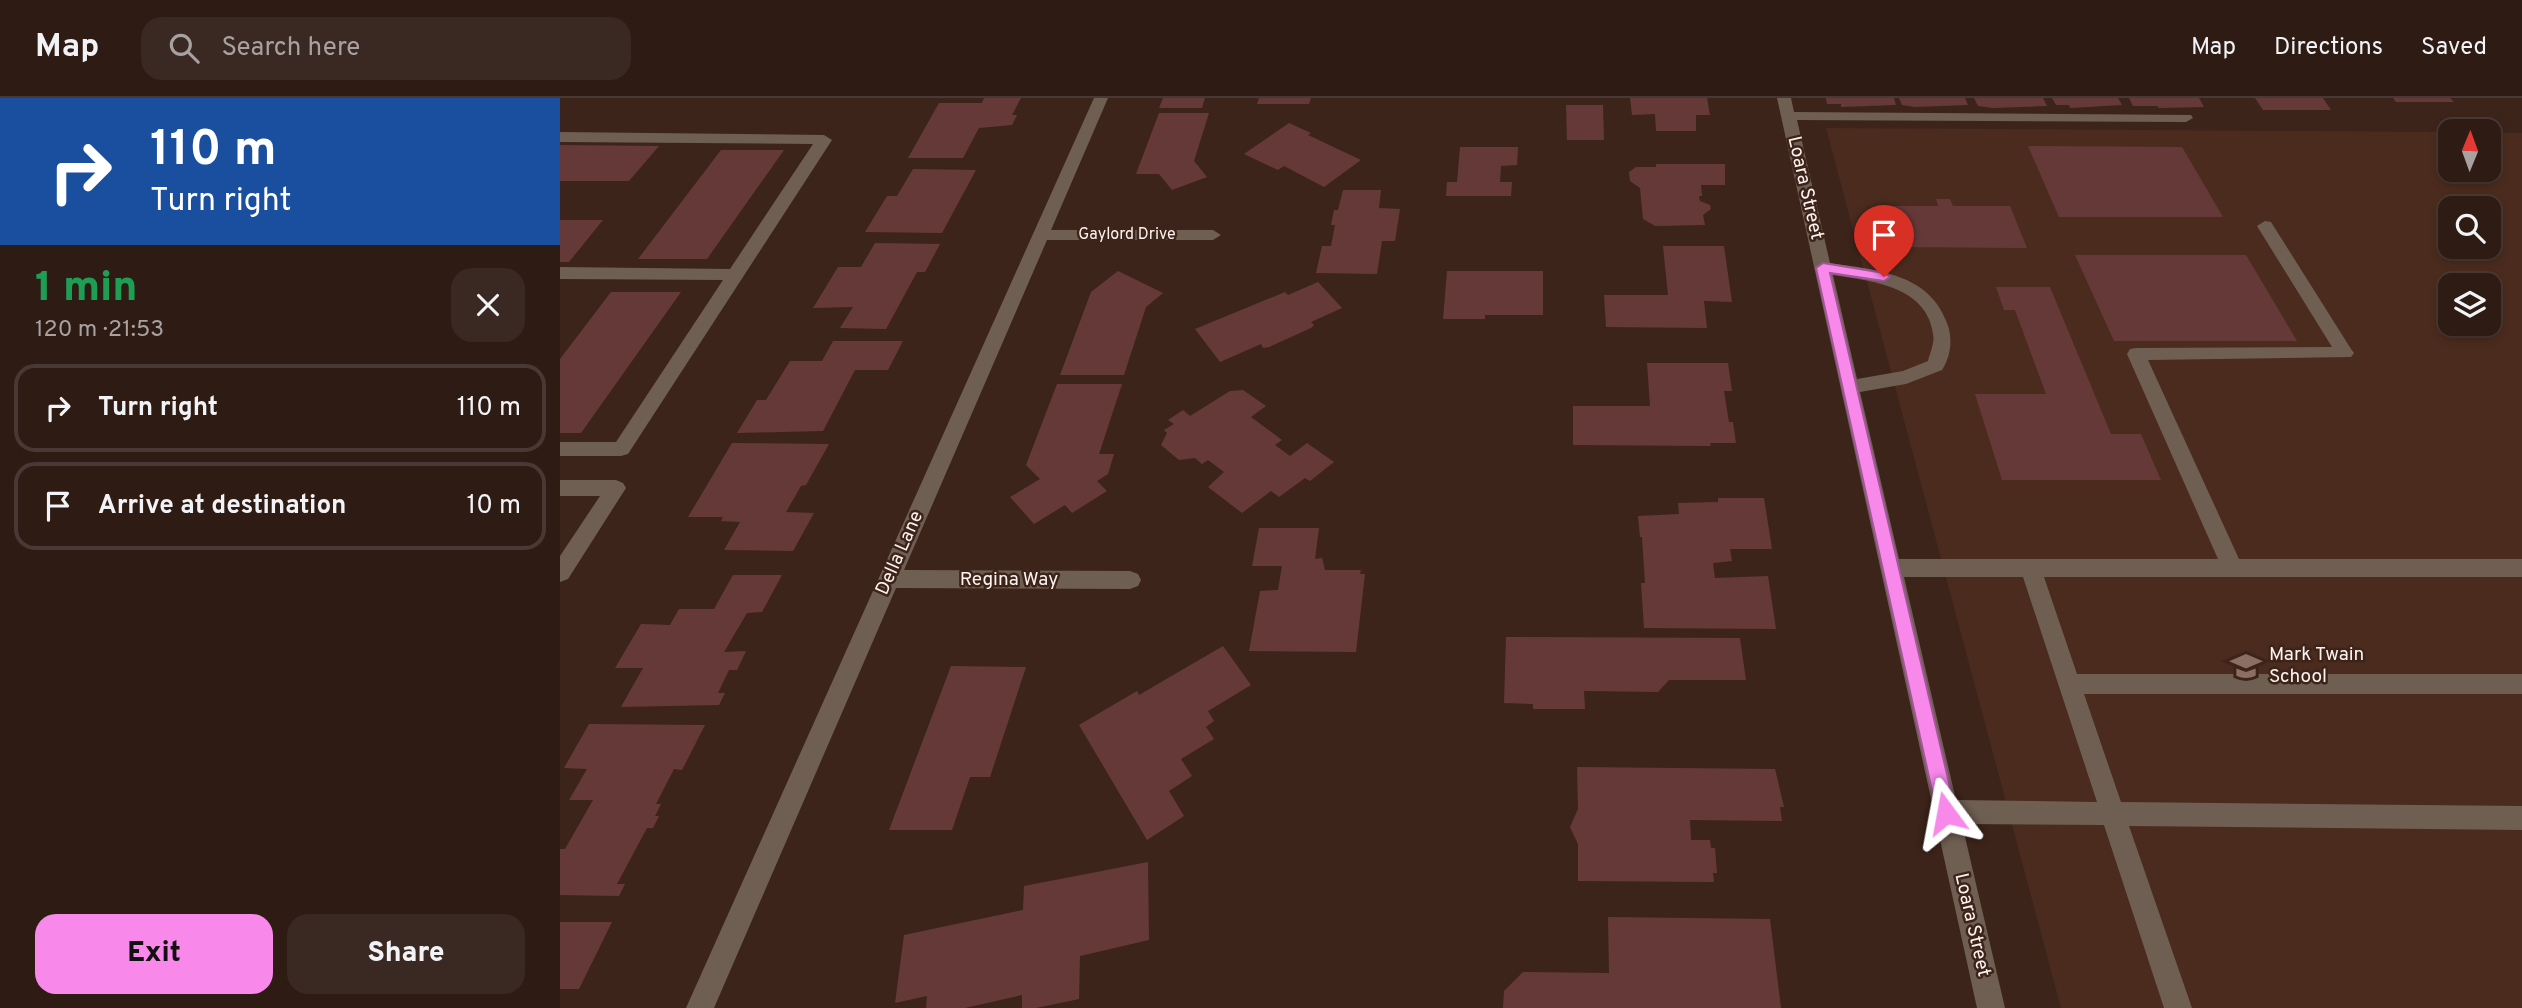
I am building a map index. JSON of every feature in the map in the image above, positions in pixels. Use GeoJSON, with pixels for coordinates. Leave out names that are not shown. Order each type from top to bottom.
{"type":"FeatureCollection","features":[{"type":"Feature","properties":{"kind":"street","name":"Della Lane"},"geometry":{"type":"LineString","coordinates":[[700,1008],[1101,98]]}},
{"type":"Feature","properties":{"kind":"street"},"geometry":{"type":"LineString","coordinates":[[1786,107],[2186,118]]}},
{"type":"Feature","properties":{"kind":"street","name":"Loara Street"},"geometry":{"type":"LineString","coordinates":[[1786,107],[1991,1008]]}},
{"type":"Feature","properties":{"kind":"street"},"geometry":{"type":"LineString","coordinates":[[560,137],[824,140],[621,449],[560,449]]}},
{"type":"Feature","properties":{"kind":"street"},"geometry":{"type":"LineString","coordinates":[[2232,568],[2136,354],[2346,353],[2265,226]]}},
{"type":"Feature","properties":{"kind":"street","name":"Gaylord Drive"},"geometry":{"type":"LineString","coordinates":[[1040,235],[1213,235]]}},
{"type":"Feature","properties":{"kind":"street"},"geometry":{"type":"LineString","coordinates":[[1823,268],[1884,277],[1914,290],[1934,311],[1943,336],[1936,365],[1906,377],[1850,387]]}},
{"type":"Feature","properties":{"kind":"street"},"geometry":{"type":"LineString","coordinates":[[560,273],[735,275]]}},
{"type":"Feature","properties":{"kind":"street"},"geometry":{"type":"LineString","coordinates":[[560,488],[616,488],[560,573]]}},
{"type":"Feature","properties":{"kind":"street"},"geometry":{"type":"LineString","coordinates":[[1891,568],[2516,568],[2522,586]]}},
{"type":"Feature","properties":{"kind":"street"},"geometry":{"type":"LineString","coordinates":[[2031,569],[2178,1008]]}},
{"type":"Feature","properties":{"kind":"street","name":"Regina Way"},"geometry":{"type":"LineString","coordinates":[[888,579],[1130,580]]}},
{"type":"Feature","properties":{"kind":"street"},"geometry":{"type":"LineString","coordinates":[[2069,684],[2522,684]]}},
{"type":"Feature","properties":{"kind":"street"},"geometry":{"type":"LineString","coordinates":[[1946,813],[2522,818]]}},
{"type":"Feature","properties":{"kind":"shaded area","name":"Mark Twain School"},"geometry":{"type":"Polygon","coordinates":[[[1826,128],[2438,132],[2438,182],[2501,182],[2501,133],[2522,133],[2522,1008],[2061,1008],[1826,128]]]}},
{"type":"Feature","properties":{"kind":"building"},"geometry":{"type":"Polygon","coordinates":[[[984,98],[1021,98],[1012,115],[1017,115],[1012,125],[979,128],[963,158],[908,158],[939,103],[982,103],[984,98]]]}},
{"type":"Feature","properties":{"kind":"building"},"geometry":{"type":"Polygon","coordinates":[[[1163,98],[1205,98],[1202,108],[1159,108],[1163,98]]]}},
{"type":"Feature","properties":{"kind":"building"},"geometry":{"type":"Polygon","coordinates":[[[1259,98],[1311,98],[1309,104],[1257,104],[1259,98]]]}},
{"type":"Feature","properties":{"kind":"building"},"geometry":{"type":"Polygon","coordinates":[[[1630,98],[1707,98],[1710,115],[1696,115],[1696,131],[1656,131],[1655,114],[1632,115],[1630,98]]]}},
{"type":"Feature","properties":{"kind":"building"},"geometry":{"type":"Polygon","coordinates":[[[1826,98],[1894,98],[1896,105],[1841,107],[1841,104],[1827,104],[1826,98]]]}},
{"type":"Feature","properties":{"kind":"building"},"geometry":{"type":"Polygon","coordinates":[[[1899,98],[1965,98],[1968,105],[1915,107],[1902,105],[1899,98]]]}},
{"type":"Feature","properties":{"kind":"building"},"geometry":{"type":"Polygon","coordinates":[[[1974,98],[2043,98],[2047,106],[1993,108],[1978,106],[1974,98]]]}},
{"type":"Feature","properties":{"kind":"building"},"geometry":{"type":"Polygon","coordinates":[[[2052,98],[2118,98],[2122,105],[2070,108],[2069,105],[2056,105],[2052,98]]]}},
{"type":"Feature","properties":{"kind":"building"},"geometry":{"type":"Polygon","coordinates":[[[2129,98],[2199,98],[2204,107],[2133,106],[2129,98]]]}},
{"type":"Feature","properties":{"kind":"building"},"geometry":{"type":"Polygon","coordinates":[[[2255,98],[2323,98],[2331,110],[2263,110],[2255,98]]]}},
{"type":"Feature","properties":{"kind":"building"},"geometry":{"type":"Polygon","coordinates":[[[2393,98],[2450,98],[2454,102],[2396,102],[2393,98]]]}},
{"type":"Feature","properties":{"kind":"building"},"geometry":{"type":"Polygon","coordinates":[[[1566,105],[1603,105],[1604,140],[1567,140],[1566,105]]]}},
{"type":"Feature","properties":{"kind":"building"},"geometry":{"type":"Polygon","coordinates":[[[1159,113],[1209,113],[1194,161],[1207,177],[1172,190],[1159,174],[1136,174],[1159,113]]]}},
{"type":"Feature","properties":{"kind":"building"},"geometry":{"type":"Polygon","coordinates":[[[1289,123],[1361,160],[1324,187],[1284,166],[1278,170],[1244,154],[1289,123]]]}},
{"type":"Feature","properties":{"kind":"building"},"geometry":{"type":"Polygon","coordinates":[[[560,145],[659,146],[629,181],[560,181],[560,145]]]}},
{"type":"Feature","properties":{"kind":"building"},"geometry":{"type":"Polygon","coordinates":[[[2028,146],[2182,147],[2223,217],[2059,217],[2028,146]]]}},
{"type":"Feature","properties":{"kind":"building"},"geometry":{"type":"Polygon","coordinates":[[[1460,147],[1518,147],[1517,165],[1501,166],[1500,182],[1512,182],[1511,196],[1446,196],[1447,182],[1457,182],[1460,147]]]}},
{"type":"Feature","properties":{"kind":"building"},"geometry":{"type":"Polygon","coordinates":[[[721,150],[784,150],[707,259],[638,259],[721,150]]]}},
{"type":"Feature","properties":{"kind":"building"},"geometry":{"type":"Polygon","coordinates":[[[1656,164],[1725,164],[1725,185],[1701,185],[1700,201],[1710,205],[1711,209],[1703,215],[1705,225],[1655,226],[1643,219],[1640,188],[1630,181],[1629,172],[1636,167],[1656,167],[1656,164]]]}},
{"type":"Feature","properties":{"kind":"building"},"geometry":{"type":"Polygon","coordinates":[[[913,169],[976,170],[942,233],[865,232],[887,196],[897,196],[913,169]]]}},
{"type":"Feature","properties":{"kind":"building"},"geometry":{"type":"Polygon","coordinates":[[[1343,190],[1381,190],[1379,208],[1400,209],[1395,241],[1382,241],[1377,274],[1316,273],[1322,246],[1331,246],[1335,225],[1331,225],[1334,210],[1338,210],[1343,190]]]}},
{"type":"Feature","properties":{"kind":"building"},"geometry":{"type":"Polygon","coordinates":[[[1936,199],[1950,199],[1953,206],[2010,206],[2027,248],[1892,247],[1880,206],[1938,206],[1936,199]]]}},
{"type":"Feature","properties":{"kind":"building"},"geometry":{"type":"Polygon","coordinates":[[[560,220],[603,220],[569,262],[560,262],[560,220]]]}},
{"type":"Feature","properties":{"kind":"building"},"geometry":{"type":"Polygon","coordinates":[[[875,243],[940,244],[925,272],[917,272],[886,329],[840,328],[853,307],[813,308],[838,267],[861,267],[875,243]]]}},
{"type":"Feature","properties":{"kind":"building"},"geometry":{"type":"Polygon","coordinates":[[[1663,246],[1724,246],[1732,302],[1704,301],[1707,328],[1606,327],[1604,295],[1668,295],[1663,246]]]}},
{"type":"Feature","properties":{"kind":"building"},"geometry":{"type":"Polygon","coordinates":[[[2075,255],[2246,255],[2297,341],[2114,341],[2075,255]]]}},
{"type":"Feature","properties":{"kind":"building"},"geometry":{"type":"Polygon","coordinates":[[[1118,271],[1163,293],[1146,307],[1124,375],[1060,375],[1091,292],[1118,271]]]}},
{"type":"Feature","properties":{"kind":"building"},"geometry":{"type":"Polygon","coordinates":[[[1447,271],[1543,271],[1543,315],[1485,315],[1485,319],[1443,319],[1447,271]]]}},
{"type":"Feature","properties":{"kind":"building"},"geometry":{"type":"Polygon","coordinates":[[[1318,282],[1342,308],[1311,322],[1314,325],[1311,328],[1269,347],[1263,348],[1261,344],[1220,362],[1195,329],[1285,292],[1288,295],[1318,282]]]}},
{"type":"Feature","properties":{"kind":"building"},"geometry":{"type":"Polygon","coordinates":[[[1996,287],[2050,287],[2111,434],[2141,434],[2161,480],[2002,480],[1975,394],[2046,394],[2015,310],[2004,310],[1996,287]]]}},
{"type":"Feature","properties":{"kind":"building"},"geometry":{"type":"Polygon","coordinates":[[[611,292],[681,292],[581,433],[560,433],[560,359],[611,292]]]}},
{"type":"Feature","properties":{"kind":"building"},"geometry":{"type":"Polygon","coordinates":[[[833,341],[903,341],[888,370],[855,370],[823,431],[737,433],[757,400],[766,400],[790,361],[822,361],[833,341]]]}},
{"type":"Feature","properties":{"kind":"building"},"geometry":{"type":"Polygon","coordinates":[[[1647,363],[1728,363],[1732,391],[1724,391],[1736,443],[1710,443],[1711,446],[1573,445],[1573,406],[1650,406],[1647,363]]]}},
{"type":"Feature","properties":{"kind":"building"},"geometry":{"type":"Polygon","coordinates":[[[1057,384],[1122,384],[1099,454],[1114,454],[1108,474],[1097,481],[1107,491],[1072,513],[1065,505],[1034,524],[1010,497],[1040,479],[1026,465],[1057,384]]]}},
{"type":"Feature","properties":{"kind":"building"},"geometry":{"type":"Polygon","coordinates":[[[1243,390],[1266,406],[1251,417],[1282,440],[1275,445],[1290,456],[1307,443],[1334,462],[1310,481],[1305,478],[1279,497],[1271,491],[1242,513],[1208,487],[1224,472],[1208,460],[1202,464],[1195,458],[1179,460],[1161,445],[1167,433],[1164,430],[1174,424],[1168,420],[1183,410],[1190,416],[1230,391],[1243,390]]]}},
{"type":"Feature","properties":{"kind":"building"},"geometry":{"type":"Polygon","coordinates":[[[732,443],[829,444],[806,485],[801,486],[786,512],[814,513],[793,551],[724,550],[740,522],[721,521],[723,517],[688,517],[732,443]]]}},
{"type":"Feature","properties":{"kind":"building"},"geometry":{"type":"Polygon","coordinates":[[[1718,498],[1764,498],[1772,549],[1730,549],[1732,561],[1713,563],[1715,578],[1768,576],[1776,629],[1644,628],[1641,583],[1645,583],[1638,516],[1679,514],[1678,503],[1718,502],[1718,498]]]}},
{"type":"Feature","properties":{"kind":"building"},"geometry":{"type":"Polygon","coordinates":[[[1259,528],[1319,528],[1315,559],[1322,558],[1325,570],[1361,570],[1360,574],[1365,574],[1356,652],[1249,651],[1260,591],[1278,590],[1282,566],[1252,566],[1259,528]]]}},
{"type":"Feature","properties":{"kind":"building"},"geometry":{"type":"Polygon","coordinates":[[[733,575],[782,575],[762,612],[747,613],[724,652],[746,651],[737,670],[729,670],[718,693],[725,693],[719,705],[621,707],[643,668],[615,668],[641,624],[670,625],[679,609],[714,609],[733,575]]]}},
{"type":"Feature","properties":{"kind":"building"},"geometry":{"type":"Polygon","coordinates":[[[1506,637],[1740,638],[1746,680],[1669,680],[1658,692],[1584,691],[1585,709],[1533,709],[1533,704],[1504,703],[1506,637]]]}},
{"type":"Feature","properties":{"kind":"building"},"geometry":{"type":"Polygon","coordinates":[[[1223,646],[1251,685],[1208,711],[1214,721],[1206,727],[1214,739],[1181,759],[1192,776],[1169,791],[1184,816],[1147,840],[1079,725],[1137,691],[1139,695],[1223,646]]]}},
{"type":"Feature","properties":{"kind":"building"},"geometry":{"type":"Polygon","coordinates":[[[951,666],[1026,667],[990,777],[970,777],[952,830],[889,830],[951,666]]]}},
{"type":"Feature","properties":{"kind":"building"},"geometry":{"type":"Polygon","coordinates":[[[589,724],[705,725],[682,770],[674,769],[656,804],[661,804],[655,816],[659,816],[653,828],[647,828],[617,884],[625,884],[619,896],[560,895],[560,849],[565,849],[593,800],[569,800],[587,769],[564,768],[589,724]]]}},
{"type":"Feature","properties":{"kind":"building"},"geometry":{"type":"Polygon","coordinates":[[[1577,767],[1775,769],[1784,807],[1780,807],[1782,821],[1690,820],[1691,840],[1710,840],[1711,848],[1715,848],[1717,873],[1713,873],[1714,882],[1578,881],[1578,844],[1570,827],[1578,809],[1577,767]]]}},
{"type":"Feature","properties":{"kind":"building"},"geometry":{"type":"Polygon","coordinates":[[[1148,862],[1149,940],[1080,956],[1079,999],[1036,1008],[1022,1008],[1022,995],[965,1008],[926,1008],[927,996],[895,1003],[904,935],[1023,910],[1024,886],[1148,862]]]}},
{"type":"Feature","properties":{"kind":"building"},"geometry":{"type":"Polygon","coordinates":[[[1608,917],[1770,919],[1781,1008],[1503,1008],[1504,991],[1523,972],[1609,973],[1608,917]]]}},
{"type":"Feature","properties":{"kind":"building"},"geometry":{"type":"Polygon","coordinates":[[[560,922],[612,922],[579,989],[560,989],[560,922]]]}},
{"type":"Feature","properties":{"kind":"place","name":"Mark Twain School"},"geometry":{"type":"Point","coordinates":[2246,666]}},
{"type":"Feature","properties":{"kind":"route"},"geometry":{"type":"LineString","coordinates":[[1884,277],[1823,268],[1946,813]]}}]}
